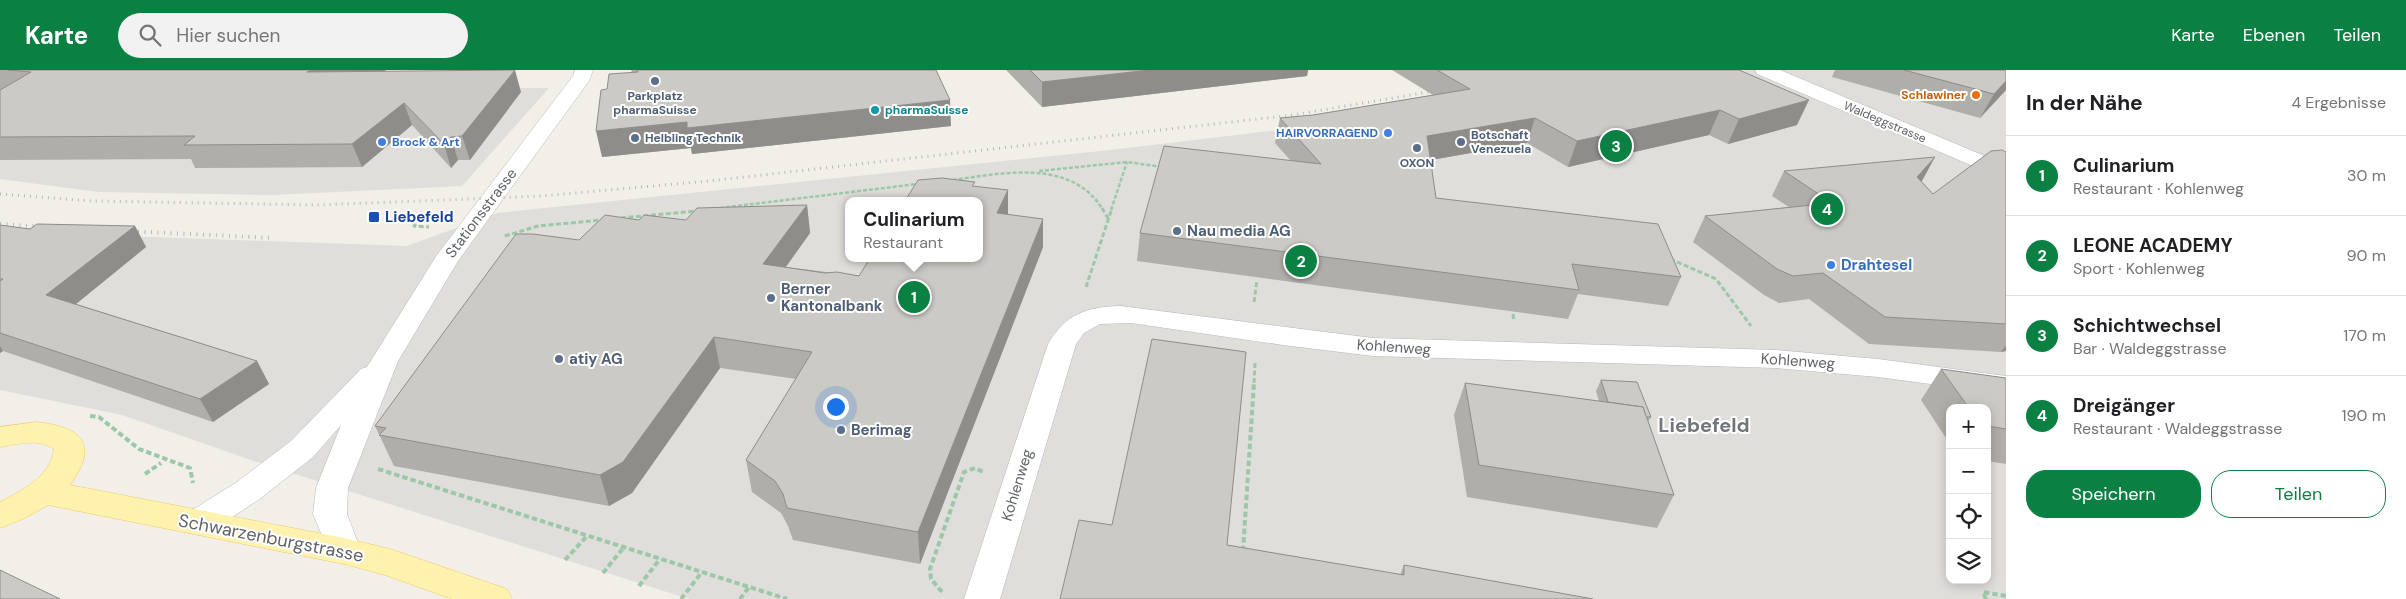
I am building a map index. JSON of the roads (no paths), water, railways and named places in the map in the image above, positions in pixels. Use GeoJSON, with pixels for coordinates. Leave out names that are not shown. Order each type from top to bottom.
{"type":"FeatureCollection","features":[{"type":"Feature","properties":{"kind":"main road"},"geometry":{"type":"LineString","coordinates":[[0,437],[20,433],[43,432],[60,437],[70,446],[70,459],[61,475],[43,492],[19,508],[0,516]]}},
{"type":"Feature","properties":{"kind":"main road","name":"Schwarzenburgstrasse"},"geometry":{"type":"LineString","coordinates":[[43,492],[344,551],[390,563],[494,599]]}},
{"type":"Feature","properties":{"kind":"street","name":"Stationsstrasse"},"geometry":{"type":"LineString","coordinates":[[344,551],[330,514],[332,488],[384,361],[462,238],[586,70]]}},
{"type":"Feature","properties":{"kind":"street","name":"Waldeggstrasse"},"geometry":{"type":"LineString","coordinates":[[1764,70],[2006,173]]}},
{"type":"Feature","properties":{"kind":"street","name":"Kohlenweg"},"geometry":{"type":"LineString","coordinates":[[982,599],[1062,344],[1067,333],[1074,326],[1092,317],[1115,314],[1131,315],[1257,333],[1408,349],[1776,358],[1878,368],[2006,385]]}},
{"type":"Feature","properties":{"kind":"street","name":"Stationsstrasse"},"geometry":{"type":"LineString","coordinates":[[198,523],[250,490],[302,449],[384,361]]}},
{"type":"Feature","properties":{"kind":"railway"},"geometry":{"type":"LineString","coordinates":[[0,194],[92,201],[319,205],[542,196],[709,181],[1293,115],[1440,90]]}},
{"type":"Feature","properties":{"kind":"railway"},"geometry":{"type":"LineString","coordinates":[[0,224],[47,227]]}},
{"type":"Feature","properties":{"kind":"railway"},"geometry":{"type":"LineString","coordinates":[[125,231],[274,238]]}},
{"type":"Feature","properties":{"kind":"place","name":"Parkplatz pharmaSuisse"},"geometry":{"type":"Point","coordinates":[655,81]}},
{"type":"Feature","properties":{"kind":"place","name":"Schlawiner"},"geometry":{"type":"Point","coordinates":[1976,95]}},
{"type":"Feature","properties":{"kind":"place","name":"pharmaSuisse"},"geometry":{"type":"Point","coordinates":[875,110]}},
{"type":"Feature","properties":{"kind":"place","name":"HAIRVORRAGEND"},"geometry":{"type":"Point","coordinates":[1388,133]}},
{"type":"Feature","properties":{"kind":"place","name":"Helbling Technik"},"geometry":{"type":"Point","coordinates":[635,138]}},
{"type":"Feature","properties":{"kind":"place","name":"Brock & Art"},"geometry":{"type":"Point","coordinates":[382,142]}},
{"type":"Feature","properties":{"kind":"place","name":"Botschaft Venezuela"},"geometry":{"type":"Point","coordinates":[1461,142]}},
{"type":"Feature","properties":{"kind":"place","name":"Schichtwechsel"},"geometry":{"type":"Point","coordinates":[1616,146]}},
{"type":"Feature","properties":{"kind":"place","name":"OXON"},"geometry":{"type":"Point","coordinates":[1417,148]}},
{"type":"Feature","properties":{"kind":"place","name":"Dreigänger"},"geometry":{"type":"Point","coordinates":[1827,209]}},
{"type":"Feature","properties":{"kind":"place","name":"Liebefeld"},"geometry":{"type":"Point","coordinates":[374,217]}},
{"type":"Feature","properties":{"kind":"place","name":"Nau media AG"},"geometry":{"type":"Point","coordinates":[1177,231]}},
{"type":"Feature","properties":{"kind":"place","name":"LEONE ACADEMY"},"geometry":{"type":"Point","coordinates":[1301,261]}},
{"type":"Feature","properties":{"kind":"place","name":"Drahtesel"},"geometry":{"type":"Point","coordinates":[1831,265]}},
{"type":"Feature","properties":{"kind":"place","name":"Culinarium"},"geometry":{"type":"Point","coordinates":[914,297]}},
{"type":"Feature","properties":{"kind":"place","name":"Berner Kantonalbank"},"geometry":{"type":"Point","coordinates":[771,298]}},
{"type":"Feature","properties":{"kind":"place","name":"atiy AG"},"geometry":{"type":"Point","coordinates":[559,359]}},
{"type":"Feature","properties":{"kind":"place","name":"Berimag"},"geometry":{"type":"Point","coordinates":[841,430]}},
{"type":"Feature","properties":{"kind":"district","name":"Liebefeld"},"geometry":{"type":"Point","coordinates":[1704,425]}}]}
